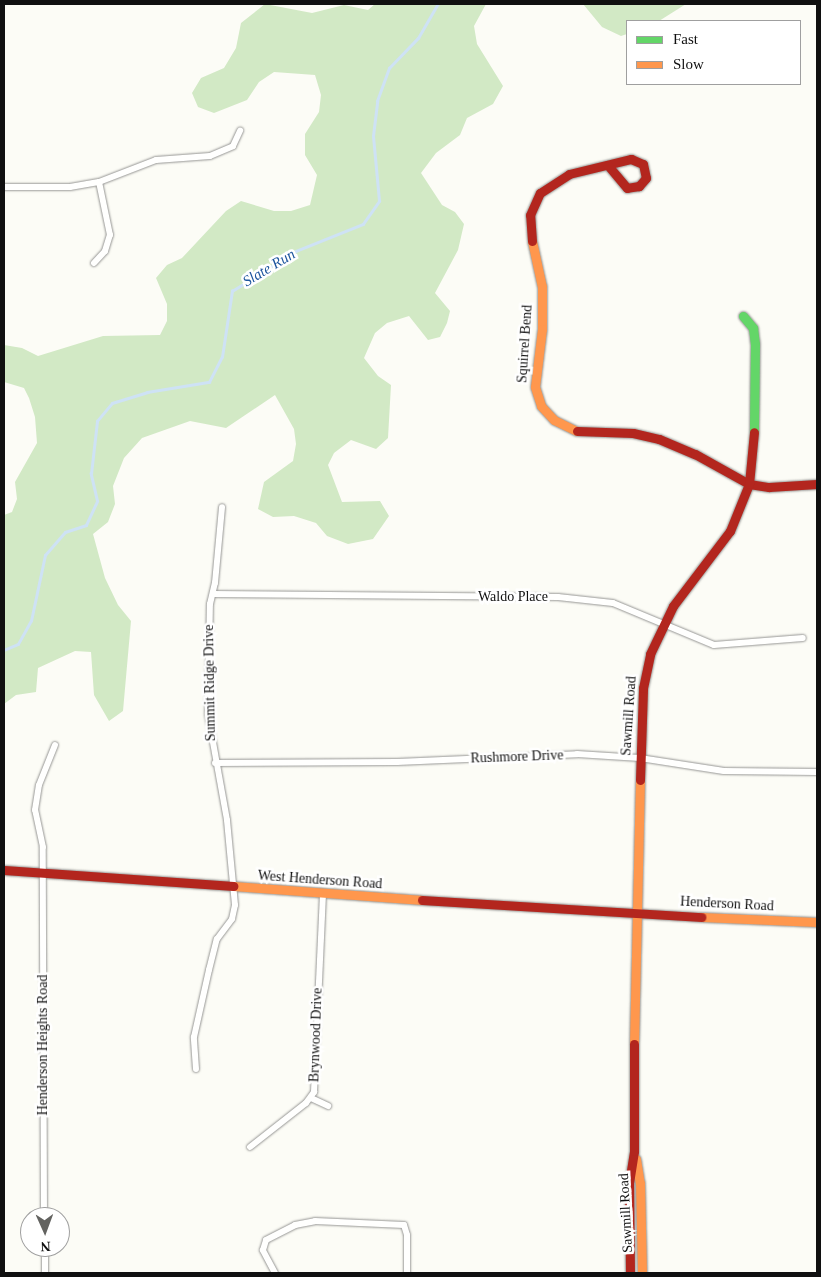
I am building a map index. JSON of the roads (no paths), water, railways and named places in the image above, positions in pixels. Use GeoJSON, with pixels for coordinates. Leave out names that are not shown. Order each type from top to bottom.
{"type":"FeatureCollection","features":[{"type":"Feature","properties":{"kind":"main road","name":"Squirrel Bend"},"geometry":{"type":"LineString","coordinates":[[608,165],[557,180],[540,193],[532,208],[530,231],[542,287],[543,318],[534,387],[537,397],[548,415],[569,428],[659,438],[694,454],[749,484]]}},
{"type":"Feature","properties":{"kind":"main road","name":"Sawmill Road"},"geometry":{"type":"LineString","coordinates":[[630,1273],[629,1183],[634,1151],[635,914],[640,758],[646,671],[663,625],[673,606],[730,531],[749,484],[754,446],[755,344],[753,328],[743,316]]}},
{"type":"Feature","properties":{"kind":"main road"},"geometry":{"type":"LineString","coordinates":[[749,484],[769,487],[817,484]]}},
{"type":"Feature","properties":{"kind":"main road","name":"West Henderson Road"},"geometry":{"type":"LineString","coordinates":[[4,870],[235,888],[635,914]]}},
{"type":"Feature","properties":{"kind":"main road","name":"Henderson Road"},"geometry":{"type":"LineString","coordinates":[[635,914],[817,922]]}},
{"type":"Feature","properties":{"kind":"main road","name":"Sawmill Road"},"geometry":{"type":"LineString","coordinates":[[634,1151],[640,1183],[642,1273]]}},
{"type":"Feature","properties":{"kind":"street"},"geometry":{"type":"LineString","coordinates":[[4,187],[70,187],[99,182],[156,160],[220,154],[233,146],[240,131]]}},
{"type":"Feature","properties":{"kind":"street"},"geometry":{"type":"LineString","coordinates":[[94,263],[105,251],[110,235],[99,182]]}},
{"type":"Feature","properties":{"kind":"street","name":"Summit Ridge Drive"},"geometry":{"type":"LineString","coordinates":[[196,1069],[194,1037],[217,939],[232,920],[235,888],[208,714],[209,619],[222,507]]}},
{"type":"Feature","properties":{"kind":"street","name":"Waldo Place"},"geometry":{"type":"LineString","coordinates":[[213,594],[558,597],[613,603],[714,645],[803,638]]}},
{"type":"Feature","properties":{"kind":"street","name":"Henderson Heights Road"},"geometry":{"type":"LineString","coordinates":[[44,1207],[43,846],[34,810],[38,785],[54,745]]}},
{"type":"Feature","properties":{"kind":"street","name":"Rushmore Drive"},"geometry":{"type":"LineString","coordinates":[[215,764],[397,762],[539,755],[640,758],[724,771],[817,772]]}},
{"type":"Feature","properties":{"kind":"street","name":"Brynwood Drive"},"geometry":{"type":"LineString","coordinates":[[250,1148],[311,1098],[317,1073],[316,1008],[323,893]]}},
{"type":"Feature","properties":{"kind":"street"},"geometry":{"type":"LineString","coordinates":[[311,1098],[328,1106]]}},
{"type":"Feature","properties":{"kind":"street"},"geometry":{"type":"LineString","coordinates":[[275,1273],[263,1250],[266,1240],[304,1222],[404,1225],[407,1235],[407,1273]]}},
{"type":"Feature","properties":{"kind":"street"},"geometry":{"type":"LineString","coordinates":[[44,1257],[45,1273]]}},
{"type":"Feature","properties":{"kind":"waterway","name":"Slate Run"},"geometry":{"type":"LineString","coordinates":[[4,650],[18,644],[31,621],[45,555],[65,532],[86,525],[97,501],[91,474],[97,421],[112,403],[147,392],[209,382],[222,357],[232,291],[296,251],[363,224],[379,201],[373,136],[377,101],[389,68],[418,38],[438,4]]}}]}
